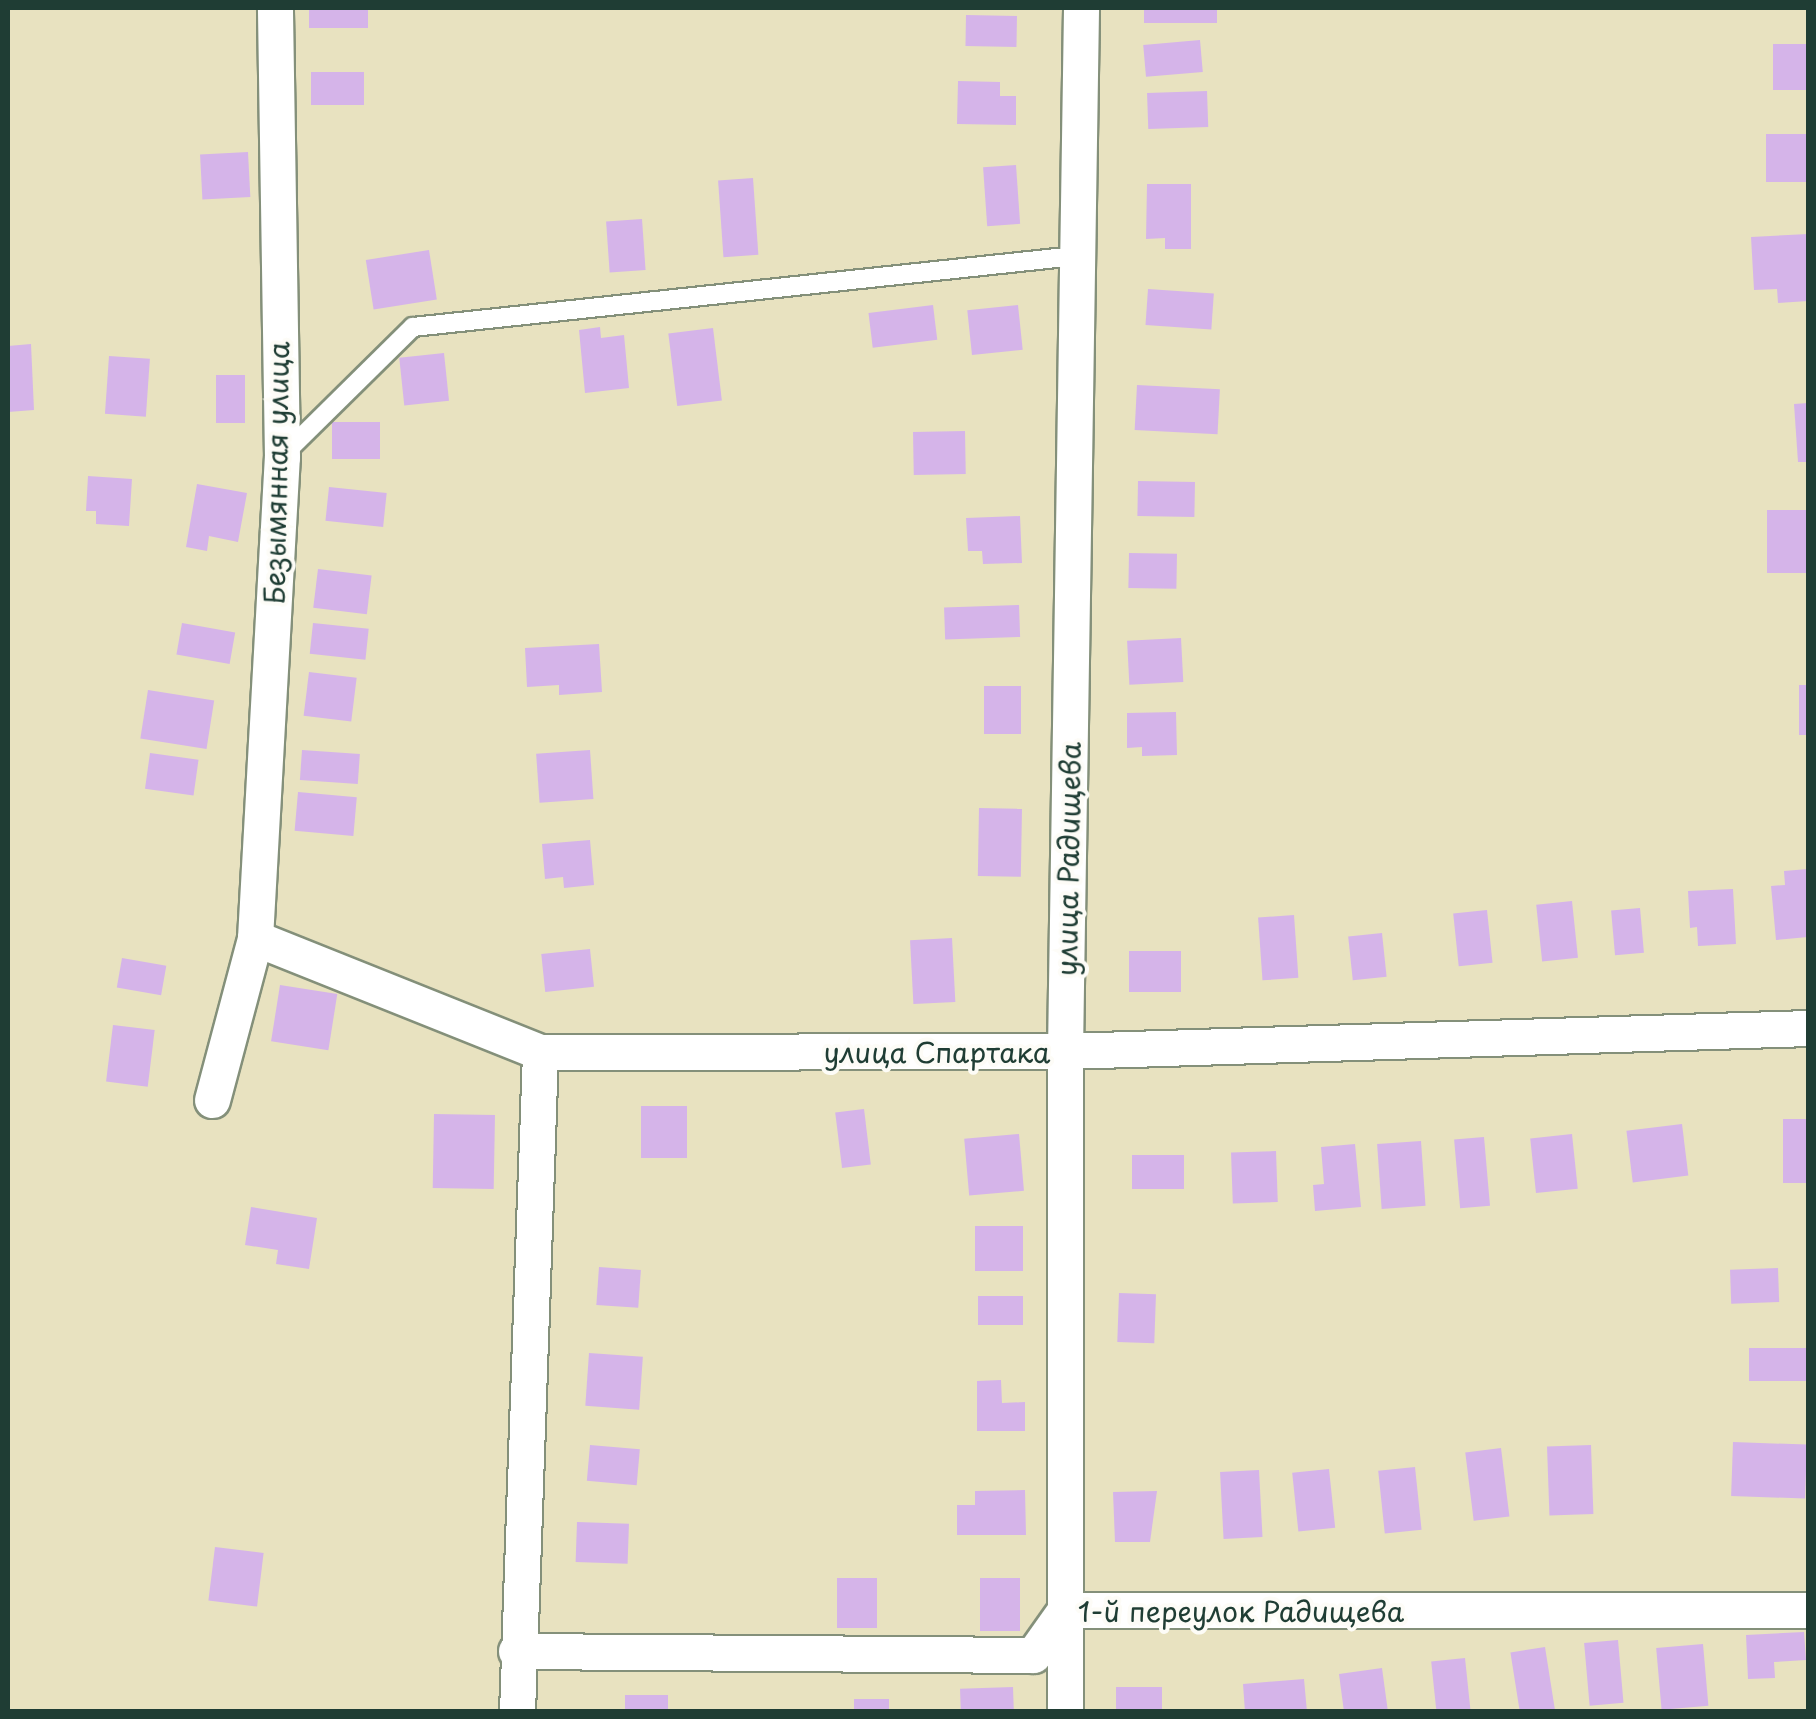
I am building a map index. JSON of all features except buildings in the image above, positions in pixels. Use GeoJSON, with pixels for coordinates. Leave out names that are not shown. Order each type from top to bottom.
{"type":"FeatureCollection","features":[{"type":"Feature","properties":{"kind":"street","name":"Безымянная улица"},"geometry":{"type":"LineString","coordinates":[[256,938],[282,456],[275,8]]}},
{"type":"Feature","properties":{"kind":"street","name":"улица Радищева"},"geometry":{"type":"LineString","coordinates":[[1065,1712],[1065,1052],[1081,8]]}},
{"type":"Feature","properties":{"kind":"street","name":"улица Спартака"},"geometry":{"type":"LineString","coordinates":[[256,938],[540,1052],[1065,1052],[1808,1028]]}},
{"type":"Feature","properties":{"kind":"street"},"geometry":{"type":"LineString","coordinates":[[212,1100],[256,938]]}},
{"type":"Feature","properties":{"kind":"street"},"geometry":{"type":"LineString","coordinates":[[516,1712],[540,1052]]}},
{"type":"Feature","properties":{"kind":"street","name":"1-й переулок Радищева"},"geometry":{"type":"LineString","coordinates":[[516,1650],[1034,1655],[1065,1610],[1808,1610]]}},
{"type":"Feature","properties":{"kind":"lane"},"geometry":{"type":"LineString","coordinates":[[282,456],[413,327],[1075,256]]}}]}
